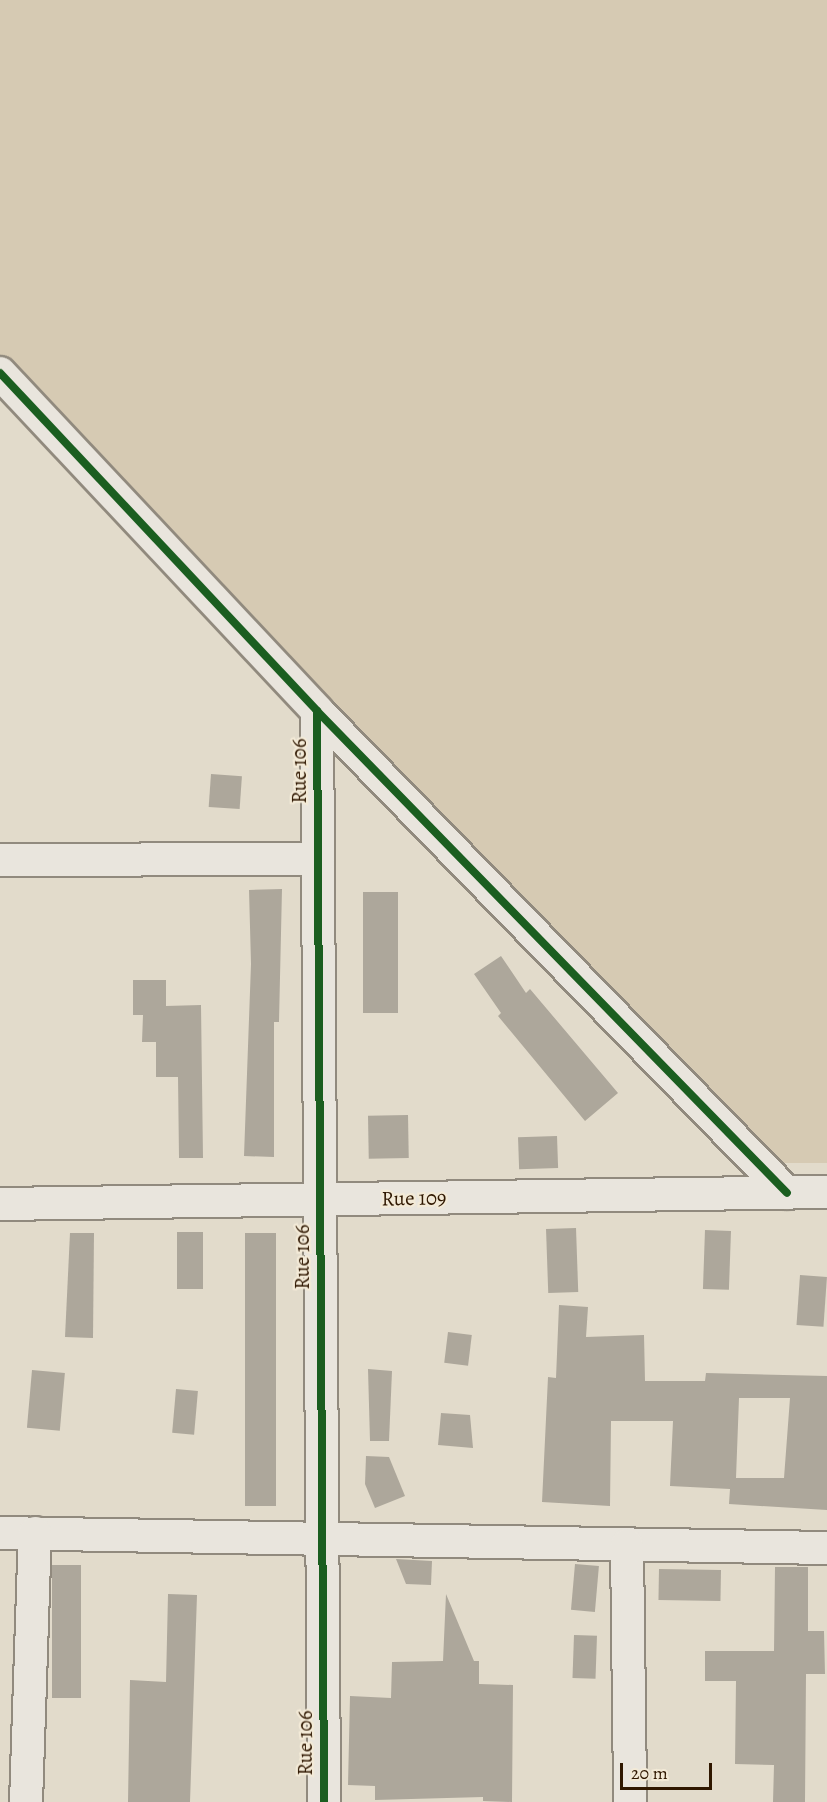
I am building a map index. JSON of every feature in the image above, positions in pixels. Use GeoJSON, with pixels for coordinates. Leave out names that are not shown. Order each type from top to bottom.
{"type":"FeatureCollection","features":[{"type":"Feature","properties":{"kind":"street"},"geometry":{"type":"LineString","coordinates":[[0,373],[317,711],[787,1193]]}},
{"type":"Feature","properties":{"kind":"street","name":"Rue 106"},"geometry":{"type":"LineString","coordinates":[[317,711],[324,1802]]}},
{"type":"Feature","properties":{"kind":"street"},"geometry":{"type":"LineString","coordinates":[[0,860],[318,859]]}},
{"type":"Feature","properties":{"kind":"street","name":"Rue 109"},"geometry":{"type":"LineString","coordinates":[[0,1204],[827,1192]]}},
{"type":"Feature","properties":{"kind":"street"},"geometry":{"type":"LineString","coordinates":[[0,1533],[827,1548]]}},
{"type":"Feature","properties":{"kind":"street"},"geometry":{"type":"LineString","coordinates":[[26,1802],[35,1533]]}},
{"type":"Feature","properties":{"kind":"street"},"geometry":{"type":"LineString","coordinates":[[627,1545],[630,1802]]}},
{"type":"Feature","properties":{"kind":"shaded area"},"geometry":{"type":"Polygon","coordinates":[[[0,0],[827,0],[827,1163],[772,1163],[0,358],[0,0]]]}},
{"type":"Feature","properties":{"kind":"building"},"geometry":{"type":"Polygon","coordinates":[[[211,774],[242,776],[240,809],[209,807],[211,774]]]}},
{"type":"Feature","properties":{"kind":"building"},"geometry":{"type":"Polygon","coordinates":[[[282,889],[279,1022],[274,1022],[274,1157],[244,1156],[251,964],[249,890],[282,889]]]}},
{"type":"Feature","properties":{"kind":"building"},"geometry":{"type":"Polygon","coordinates":[[[363,892],[398,892],[398,1013],[363,1013],[363,892]]]}},
{"type":"Feature","properties":{"kind":"building"},"geometry":{"type":"Polygon","coordinates":[[[501,956],[526,993],[530,989],[618,1093],[585,1121],[498,1016],[501,1013],[474,974],[501,956]]]}},
{"type":"Feature","properties":{"kind":"building"},"geometry":{"type":"Polygon","coordinates":[[[133,980],[166,980],[166,1006],[201,1005],[203,1158],[179,1158],[178,1077],[156,1077],[156,1042],[142,1042],[143,1015],[133,1015],[133,980]]]}},
{"type":"Feature","properties":{"kind":"building"},"geometry":{"type":"Polygon","coordinates":[[[408,1115],[409,1158],[369,1159],[368,1116],[408,1115]]]}},
{"type":"Feature","properties":{"kind":"building"},"geometry":{"type":"Polygon","coordinates":[[[557,1136],[558,1168],[519,1169],[518,1137],[557,1136]]]}},
{"type":"Feature","properties":{"kind":"building"},"geometry":{"type":"Polygon","coordinates":[[[576,1228],[578,1292],[548,1293],[546,1229],[576,1228]]]}},
{"type":"Feature","properties":{"kind":"building"},"geometry":{"type":"Polygon","coordinates":[[[705,1230],[731,1231],[729,1290],[703,1289],[705,1230]]]}},
{"type":"Feature","properties":{"kind":"building"},"geometry":{"type":"Polygon","coordinates":[[[177,1232],[203,1232],[203,1289],[177,1289],[177,1232]]]}},
{"type":"Feature","properties":{"kind":"building"},"geometry":{"type":"Polygon","coordinates":[[[70,1233],[94,1233],[93,1338],[65,1337],[70,1233]]]}},
{"type":"Feature","properties":{"kind":"building"},"geometry":{"type":"Polygon","coordinates":[[[245,1233],[276,1233],[276,1506],[245,1506],[245,1233]]]}},
{"type":"Feature","properties":{"kind":"building"},"geometry":{"type":"Polygon","coordinates":[[[800,1275],[827,1277],[823,1327],[797,1325],[800,1275]]]}},
{"type":"Feature","properties":{"kind":"building"},"geometry":{"type":"Polygon","coordinates":[[[559,1305],[588,1307],[586,1337],[644,1335],[645,1381],[705,1381],[706,1373],[827,1376],[827,1510],[729,1504],[730,1489],[670,1486],[673,1421],[611,1421],[610,1506],[542,1502],[548,1377],[556,1378],[559,1305]],[[739,1398],[736,1478],[784,1478],[790,1398],[739,1398]]]}},
{"type":"Feature","properties":{"kind":"building"},"geometry":{"type":"Polygon","coordinates":[[[448,1332],[472,1335],[468,1366],[444,1363],[448,1332]]]}},
{"type":"Feature","properties":{"kind":"building"},"geometry":{"type":"Polygon","coordinates":[[[368,1369],[392,1371],[389,1441],[370,1441],[368,1369]]]}},
{"type":"Feature","properties":{"kind":"building"},"geometry":{"type":"Polygon","coordinates":[[[32,1370],[65,1373],[60,1431],[27,1428],[32,1370]]]}},
{"type":"Feature","properties":{"kind":"building"},"geometry":{"type":"Polygon","coordinates":[[[176,1389],[198,1391],[194,1435],[172,1433],[176,1389]]]}},
{"type":"Feature","properties":{"kind":"building"},"geometry":{"type":"Polygon","coordinates":[[[441,1413],[470,1415],[473,1448],[438,1445],[441,1413]]]}},
{"type":"Feature","properties":{"kind":"building"},"geometry":{"type":"Polygon","coordinates":[[[366,1456],[389,1457],[405,1496],[375,1508],[365,1484],[366,1456]]]}},
{"type":"Feature","properties":{"kind":"building"},"geometry":{"type":"Polygon","coordinates":[[[396,1559],[432,1561],[431,1585],[406,1584],[396,1559]]]}},
{"type":"Feature","properties":{"kind":"building"},"geometry":{"type":"Polygon","coordinates":[[[575,1564],[599,1566],[595,1612],[571,1610],[575,1564]]]}},
{"type":"Feature","properties":{"kind":"building"},"geometry":{"type":"Polygon","coordinates":[[[52,1565],[81,1565],[81,1698],[52,1698],[52,1565]]]}},
{"type":"Feature","properties":{"kind":"building"},"geometry":{"type":"Polygon","coordinates":[[[775,1567],[808,1567],[808,1631],[824,1631],[825,1674],[806,1674],[805,1802],[773,1802],[774,1765],[735,1764],[736,1681],[705,1681],[705,1651],[774,1651],[775,1567]]]}},
{"type":"Feature","properties":{"kind":"building"},"geometry":{"type":"Polygon","coordinates":[[[659,1569],[721,1570],[720,1601],[658,1600],[659,1569]]]}},
{"type":"Feature","properties":{"kind":"building"},"geometry":{"type":"Polygon","coordinates":[[[168,1594],[197,1595],[190,1802],[128,1802],[130,1680],[166,1682],[168,1594]]]}},
{"type":"Feature","properties":{"kind":"building"},"geometry":{"type":"Polygon","coordinates":[[[446,1594],[474,1661],[479,1661],[479,1684],[513,1685],[512,1802],[483,1801],[483,1797],[375,1800],[375,1786],[348,1785],[350,1696],[391,1698],[392,1662],[443,1661],[446,1594]]]}},
{"type":"Feature","properties":{"kind":"building"},"geometry":{"type":"Polygon","coordinates":[[[574,1635],[597,1636],[595,1679],[572,1678],[574,1635]]]}},
{"type":"Feature","properties":{"kind":"cycle path"},"geometry":{"type":"LineString","coordinates":[[0,373],[317,711],[787,1193]]}},
{"type":"Feature","properties":{"kind":"cycle path"},"geometry":{"type":"LineString","coordinates":[[317,711],[324,1802]]}}]}
